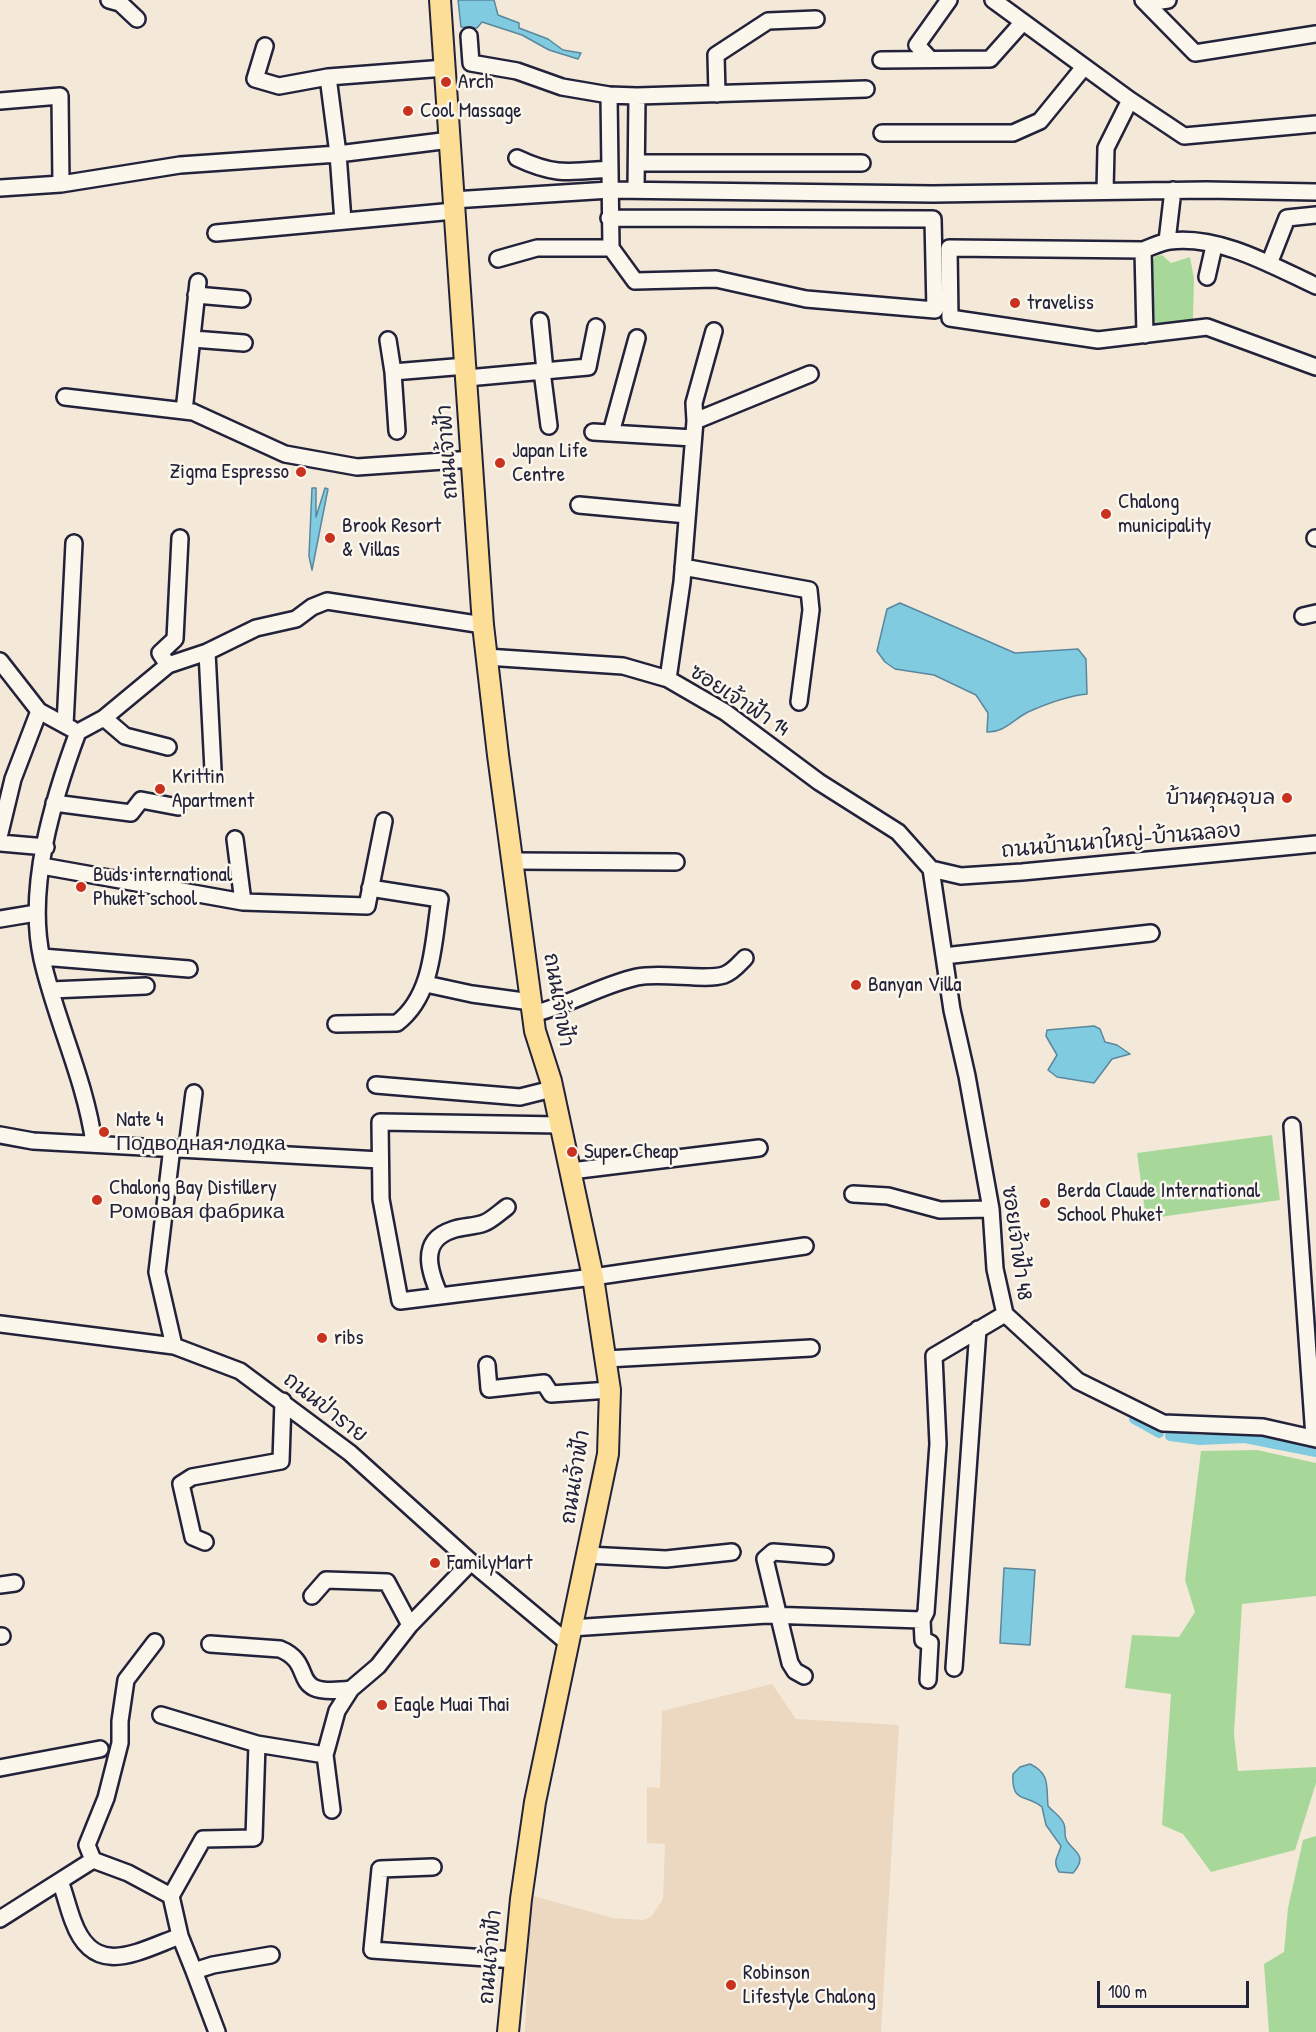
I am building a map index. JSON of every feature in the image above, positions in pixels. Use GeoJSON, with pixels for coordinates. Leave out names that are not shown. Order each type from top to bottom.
{"type":"FeatureCollection","features":[{"type":"Feature","properties":{"kind":"main road","name":"ถนนเจ้าฟ้า"},"geometry":{"type":"LineString","coordinates":[[440,0],[486,657],[532,1008],[571,1171],[593,1276],[610,1390],[608,1454],[536,1802],[521,1899],[508,2032]]}},
{"type":"Feature","properties":{"kind":"street"},"geometry":{"type":"LineString","coordinates":[[109,0],[120,3],[137,18]]}},
{"type":"Feature","properties":{"kind":"street"},"geometry":{"type":"LineString","coordinates":[[930,59],[917,45],[949,0]]}},
{"type":"Feature","properties":{"kind":"street"},"geometry":{"type":"LineString","coordinates":[[993,0],[1130,100],[1184,136],[1316,124]]}},
{"type":"Feature","properties":{"kind":"street"},"geometry":{"type":"LineString","coordinates":[[1145,2],[1168,0]]}},
{"type":"Feature","properties":{"kind":"street"},"geometry":{"type":"LineString","coordinates":[[1145,2],[1195,53],[1316,34]]}},
{"type":"Feature","properties":{"kind":"street"},"geometry":{"type":"LineString","coordinates":[[717,94],[716,55],[768,21],[816,19]]}},
{"type":"Feature","properties":{"kind":"street"},"geometry":{"type":"LineString","coordinates":[[881,60],[990,59],[1023,22]]}},
{"type":"Feature","properties":{"kind":"street"},"geometry":{"type":"LineString","coordinates":[[469,36],[471,63],[517,71],[562,87],[609,95],[866,89]]}},
{"type":"Feature","properties":{"kind":"street"},"geometry":{"type":"LineString","coordinates":[[265,46],[255,79],[279,86],[328,77],[445,68]]}},
{"type":"Feature","properties":{"kind":"street"},"geometry":{"type":"LineString","coordinates":[[882,133],[1013,134],[1040,121],[1084,67]]}},
{"type":"Feature","properties":{"kind":"street"},"geometry":{"type":"LineString","coordinates":[[328,77],[338,154],[342,221]]}},
{"type":"Feature","properties":{"kind":"street"},"geometry":{"type":"LineString","coordinates":[[609,95],[609,218],[611,248],[635,281],[716,279],[806,299],[935,310],[933,219],[609,218]]}},
{"type":"Feature","properties":{"kind":"street"},"geometry":{"type":"LineString","coordinates":[[0,100],[60,96],[61,184]]}},
{"type":"Feature","properties":{"kind":"street"},"geometry":{"type":"LineString","coordinates":[[636,190],[637,96]]}},
{"type":"Feature","properties":{"kind":"street"},"geometry":{"type":"LineString","coordinates":[[1105,191],[1106,148],[1130,100]]}},
{"type":"Feature","properties":{"kind":"street"},"geometry":{"type":"LineString","coordinates":[[0,188],[61,184],[180,165],[338,154],[450,140]]}},
{"type":"Feature","properties":{"kind":"street"},"geometry":{"type":"LineString","coordinates":[[517,158],[542,170],[560,173],[610,169]]}},
{"type":"Feature","properties":{"kind":"street"},"geometry":{"type":"LineString","coordinates":[[637,163],[862,164]]}},
{"type":"Feature","properties":{"kind":"street"},"geometry":{"type":"LineString","coordinates":[[216,233],[342,221],[610,189],[933,194],[1173,190],[1316,192]]}},
{"type":"Feature","properties":{"kind":"street"},"geometry":{"type":"LineString","coordinates":[[1167,241],[1173,190]]}},
{"type":"Feature","properties":{"kind":"street"},"geometry":{"type":"LineString","coordinates":[[1269,264],[1287,218],[1316,215]]}},
{"type":"Feature","properties":{"kind":"street"},"geometry":{"type":"LineString","coordinates":[[1316,286],[1269,264],[1214,246],[1182,240],[1167,241],[1143,250],[949,248],[950,318],[1098,340],[1207,327],[1316,367]]}},
{"type":"Feature","properties":{"kind":"street"},"geometry":{"type":"LineString","coordinates":[[1207,277],[1214,246]]}},
{"type":"Feature","properties":{"kind":"street"},"geometry":{"type":"LineString","coordinates":[[498,259],[537,248],[611,248]]}},
{"type":"Feature","properties":{"kind":"street"},"geometry":{"type":"LineString","coordinates":[[1143,250],[1145,334]]}},
{"type":"Feature","properties":{"kind":"street"},"geometry":{"type":"LineString","coordinates":[[183,411],[197,289],[242,299]]}},
{"type":"Feature","properties":{"kind":"street"},"geometry":{"type":"LineString","coordinates":[[540,321],[549,426]]}},
{"type":"Feature","properties":{"kind":"street"},"geometry":{"type":"LineString","coordinates":[[393,372],[544,371],[588,367],[596,327]]}},
{"type":"Feature","properties":{"kind":"street"},"geometry":{"type":"LineString","coordinates":[[668,679],[683,567],[695,421],[694,403],[714,331]]}},
{"type":"Feature","properties":{"kind":"street"},"geometry":{"type":"LineString","coordinates":[[611,433],[637,338]]}},
{"type":"Feature","properties":{"kind":"street"},"geometry":{"type":"LineString","coordinates":[[193,339],[244,344]]}},
{"type":"Feature","properties":{"kind":"street"},"geometry":{"type":"LineString","coordinates":[[388,339],[397,431]]}},
{"type":"Feature","properties":{"kind":"street"},"geometry":{"type":"LineString","coordinates":[[695,421],[810,374]]}},
{"type":"Feature","properties":{"kind":"street"},"geometry":{"type":"LineString","coordinates":[[65,397],[193,412],[285,454],[357,467],[473,459]]}},
{"type":"Feature","properties":{"kind":"street"},"geometry":{"type":"LineString","coordinates":[[593,432],[693,438]]}},
{"type":"Feature","properties":{"kind":"street"},"geometry":{"type":"LineString","coordinates":[[579,505],[687,515]]}},
{"type":"Feature","properties":{"kind":"street"},"geometry":{"type":"LineString","coordinates":[[168,665],[160,653],[175,639],[180,538]]}},
{"type":"Feature","properties":{"kind":"street"},"geometry":{"type":"LineString","coordinates":[[74,543],[71,728],[54,803],[36,913],[42,957],[88,1105],[94,1143]]}},
{"type":"Feature","properties":{"kind":"street"},"geometry":{"type":"LineString","coordinates":[[683,567],[809,590],[811,610],[799,702]]}},
{"type":"Feature","properties":{"kind":"street"},"geometry":{"type":"LineString","coordinates":[[0,661],[39,711],[71,728],[104,717],[168,665],[207,652],[256,628],[296,619],[312,607],[327,601],[483,625]]}},
{"type":"Feature","properties":{"kind":"street"},"geometry":{"type":"LineString","coordinates":[[207,652],[213,770]]}},
{"type":"Feature","properties":{"kind":"street","name":"ซอยเจ้าฟ้า 14"},"geometry":{"type":"LineString","coordinates":[[486,657],[623,666],[668,679],[725,712],[819,782],[898,832],[931,869]]}},
{"type":"Feature","properties":{"kind":"street"},"geometry":{"type":"LineString","coordinates":[[0,833],[13,779],[39,711]]}},
{"type":"Feature","properties":{"kind":"street"},"geometry":{"type":"LineString","coordinates":[[104,717],[125,736],[168,747]]}},
{"type":"Feature","properties":{"kind":"street"},"geometry":{"type":"LineString","coordinates":[[54,803],[131,813],[141,800],[178,807]]}},
{"type":"Feature","properties":{"kind":"street"},"geometry":{"type":"LineString","coordinates":[[42,867],[243,902],[367,906],[384,821]]}},
{"type":"Feature","properties":{"kind":"street"},"geometry":{"type":"LineString","coordinates":[[235,839],[243,902]]}},
{"type":"Feature","properties":{"kind":"street"},"geometry":{"type":"LineString","coordinates":[[0,843],[46,846]]}},
{"type":"Feature","properties":{"kind":"street","name":"ถนนบ้านนาใหญ่-บ้านฉลอง"},"geometry":{"type":"LineString","coordinates":[[931,869],[961,876],[1023,872],[1316,844]]}},
{"type":"Feature","properties":{"kind":"street"},"geometry":{"type":"LineString","coordinates":[[513,861],[676,862]]}},
{"type":"Feature","properties":{"kind":"street","name":"ซอยเจ้าฟ้า 48"},"geometry":{"type":"LineString","coordinates":[[931,869],[944,956],[991,1209],[995,1269],[1005,1314],[1078,1381],[1163,1423],[1263,1426],[1315,1438]]}},
{"type":"Feature","properties":{"kind":"street"},"geometry":{"type":"LineString","coordinates":[[336,1024],[397,1023],[410,1011],[426,984],[440,899],[370,888]]}},
{"type":"Feature","properties":{"kind":"street"},"geometry":{"type":"LineString","coordinates":[[0,919],[36,913]]}},
{"type":"Feature","properties":{"kind":"street"},"geometry":{"type":"LineString","coordinates":[[944,956],[1151,933]]}},
{"type":"Feature","properties":{"kind":"street"},"geometry":{"type":"LineString","coordinates":[[42,957],[189,969]]}},
{"type":"Feature","properties":{"kind":"street"},"geometry":{"type":"LineString","coordinates":[[426,984],[532,1008],[561,1007],[636,978],[668,975],[721,976],[735,968],[745,957]]}},
{"type":"Feature","properties":{"kind":"street"},"geometry":{"type":"LineString","coordinates":[[51,990],[146,986]]}},
{"type":"Feature","properties":{"kind":"street"},"geometry":{"type":"LineString","coordinates":[[376,1085],[520,1097],[552,1089]]}},
{"type":"Feature","properties":{"kind":"street"},"geometry":{"type":"LineString","coordinates":[[174,1347],[157,1272],[180,1147],[194,1093]]}},
{"type":"Feature","properties":{"kind":"street"},"geometry":{"type":"LineString","coordinates":[[560,1125],[380,1122],[381,1199],[400,1300],[593,1276],[804,1245]]}},
{"type":"Feature","properties":{"kind":"street"},"geometry":{"type":"LineString","coordinates":[[1292,1126],[1315,1438]]}},
{"type":"Feature","properties":{"kind":"street"},"geometry":{"type":"LineString","coordinates":[[0,1136],[19,1140],[180,1147],[380,1160]]}},
{"type":"Feature","properties":{"kind":"street"},"geometry":{"type":"LineString","coordinates":[[571,1171],[759,1148]]}},
{"type":"Feature","properties":{"kind":"street"},"geometry":{"type":"LineString","coordinates":[[853,1194],[888,1196],[940,1210],[991,1209]]}},
{"type":"Feature","properties":{"kind":"street"},"geometry":{"type":"LineString","coordinates":[[440,1296],[428,1264],[432,1245],[440,1235],[449,1230],[484,1223],[507,1208]]}},
{"type":"Feature","properties":{"kind":"street"},"geometry":{"type":"LineString","coordinates":[[928,1680],[931,1651],[930,1643],[923,1640],[922,1620],[926,1612],[939,1444],[934,1356],[1005,1314]]}},
{"type":"Feature","properties":{"kind":"street","name":"ถนนป่าราย"},"geometry":{"type":"LineString","coordinates":[[0,1324],[174,1347],[240,1371],[284,1401],[350,1453],[471,1562],[569,1636]]}},
{"type":"Feature","properties":{"kind":"street"},"geometry":{"type":"LineString","coordinates":[[954,1668],[978,1329]]}},
{"type":"Feature","properties":{"kind":"street"},"geometry":{"type":"LineString","coordinates":[[606,1359],[811,1348]]}},
{"type":"Feature","properties":{"kind":"street"},"geometry":{"type":"LineString","coordinates":[[487,1365],[489,1389],[544,1383],[551,1394],[610,1390]]}},
{"type":"Feature","properties":{"kind":"street"},"geometry":{"type":"LineString","coordinates":[[205,1542],[193,1537],[181,1484],[192,1477],[281,1461],[284,1401]]}},
{"type":"Feature","properties":{"kind":"street"},"geometry":{"type":"LineString","coordinates":[[587,1555],[666,1559],[732,1552]]}},
{"type":"Feature","properties":{"kind":"street"},"geometry":{"type":"LineString","coordinates":[[804,1676],[795,1671],[790,1663],[766,1556],[773,1552],[825,1556]]}},
{"type":"Feature","properties":{"kind":"street"},"geometry":{"type":"LineString","coordinates":[[332,1810],[325,1755],[338,1711],[351,1689],[378,1666],[410,1625],[471,1562]]}},
{"type":"Feature","properties":{"kind":"street"},"geometry":{"type":"LineString","coordinates":[[312,1596],[326,1580],[387,1581],[410,1625]]}},
{"type":"Feature","properties":{"kind":"street"},"geometry":{"type":"LineString","coordinates":[[569,1636],[778,1615],[922,1620]]}},
{"type":"Feature","properties":{"kind":"street"},"geometry":{"type":"LineString","coordinates":[[155,1642],[126,1680],[120,1721],[120,1743],[106,1798],[87,1845],[93,1860],[128,1873],[171,1896]]}},
{"type":"Feature","properties":{"kind":"street"},"geometry":{"type":"LineString","coordinates":[[210,1644],[280,1649],[290,1653],[296,1660],[307,1684],[313,1689],[351,1689]]}},
{"type":"Feature","properties":{"kind":"street"},"geometry":{"type":"LineString","coordinates":[[161,1715],[256,1744],[325,1755]]}},
{"type":"Feature","properties":{"kind":"street"},"geometry":{"type":"LineString","coordinates":[[217,2032],[180,1936],[171,1896],[203,1839],[254,1838],[256,1744]]}},
{"type":"Feature","properties":{"kind":"street"},"geometry":{"type":"LineString","coordinates":[[0,1768],[100,1749]]}},
{"type":"Feature","properties":{"kind":"street"},"geometry":{"type":"LineString","coordinates":[[0,1919],[93,1860]]}},
{"type":"Feature","properties":{"kind":"street"},"geometry":{"type":"LineString","coordinates":[[433,1867],[381,1869],[372,1950],[515,1960]]}},
{"type":"Feature","properties":{"kind":"street"},"geometry":{"type":"LineString","coordinates":[[60,1881],[73,1920],[84,1943],[93,1953],[107,1957],[126,1956],[180,1936]]}},
{"type":"Feature","properties":{"kind":"street"},"geometry":{"type":"LineString","coordinates":[[194,1971],[271,1955]]}},
{"type":"Feature","properties":{"kind":"shaded area"},"geometry":{"type":"Polygon","coordinates":[[[772,1684],[796,1719],[899,1725],[881,2032],[525,2032],[530,1895],[613,1918],[643,1920],[651,1917],[663,1899],[665,1844],[647,1843],[647,1787],[660,1788],[662,1711],[772,1684]]]}},
{"type":"Feature","properties":{"kind":"green space"},"geometry":{"type":"Polygon","coordinates":[[[1162,255],[1171,263],[1190,257],[1194,279],[1193,319],[1155,326],[1151,265],[1155,256],[1162,255]]]}},
{"type":"Feature","properties":{"kind":"green space"},"geometry":{"type":"Polygon","coordinates":[[[1272,1135],[1280,1200],[1146,1219],[1137,1153],[1272,1135]]]}},
{"type":"Feature","properties":{"kind":"green space"},"geometry":{"type":"Polygon","coordinates":[[[1257,1450],[1316,1463],[1316,1596],[1242,1604],[1234,1734],[1238,1771],[1316,1767],[1316,1783],[1295,1850],[1211,1872],[1183,1834],[1162,1825],[1171,1694],[1125,1688],[1132,1635],[1179,1637],[1195,1612],[1185,1580],[1201,1451],[1257,1450]]]}},
{"type":"Feature","properties":{"kind":"green space"},"geometry":{"type":"Polygon","coordinates":[[[1316,1836],[1316,2032],[1269,2032],[1264,1964],[1284,1952],[1288,1908],[1303,1840],[1316,1836]]]}},
{"type":"Feature","properties":{"kind":"water"},"geometry":{"type":"Polygon","coordinates":[[[458,0],[494,0],[498,15],[519,23],[519,28],[548,39],[563,50],[581,53],[578,59],[549,50],[522,35],[482,22],[477,28],[461,27],[458,0]]]}},
{"type":"Feature","properties":{"kind":"water"},"geometry":{"type":"Polygon","coordinates":[[[312,488],[316,488],[316,517],[325,488],[328,489],[312,570],[309,556],[312,488]]]}},
{"type":"Feature","properties":{"kind":"water"},"geometry":{"type":"Polygon","coordinates":[[[900,603],[1015,653],[1078,649],[1086,659],[1087,694],[1065,698],[1042,706],[1028,712],[1004,728],[987,732],[988,713],[976,695],[934,675],[895,669],[885,662],[877,651],[887,609],[900,603]]]}},
{"type":"Feature","properties":{"kind":"water"},"geometry":{"type":"Polygon","coordinates":[[[1094,1026],[1100,1029],[1105,1042],[1117,1045],[1130,1054],[1112,1059],[1094,1083],[1057,1077],[1048,1070],[1057,1055],[1046,1036],[1047,1030],[1094,1026]]]}},
{"type":"Feature","properties":{"kind":"water"},"geometry":{"type":"Polygon","coordinates":[[[1004,1568],[1035,1570],[1030,1645],[1000,1643],[1004,1568]]]}},
{"type":"Feature","properties":{"kind":"water"},"geometry":{"type":"Polygon","coordinates":[[[1030,1764],[1037,1768],[1044,1777],[1048,1806],[1059,1816],[1065,1826],[1068,1843],[1080,1857],[1078,1867],[1073,1873],[1059,1872],[1057,1868],[1056,1859],[1061,1846],[1046,1825],[1042,1807],[1021,1797],[1015,1790],[1013,1774],[1020,1767],[1030,1764]]]}},
{"type":"Feature","properties":{"kind":"waterway"},"geometry":{"type":"LineString","coordinates":[[1134,1419],[1159,1433]]}},
{"type":"Feature","properties":{"kind":"waterway"},"geometry":{"type":"LineString","coordinates":[[1170,1436],[1200,1440],[1245,1438],[1316,1452]]}},
{"type":"Feature","properties":{"kind":"place","name":"Arch"},"geometry":{"type":"Point","coordinates":[446,82]}},
{"type":"Feature","properties":{"kind":"place","name":"Cool Massage"},"geometry":{"type":"Point","coordinates":[408,111]}},
{"type":"Feature","properties":{"kind":"place","name":"traveliss"},"geometry":{"type":"Point","coordinates":[1015,303]}},
{"type":"Feature","properties":{"kind":"place","name":"Japan Life Centre"},"geometry":{"type":"Point","coordinates":[500,463]}},
{"type":"Feature","properties":{"kind":"place","name":"Zigma Espresso"},"geometry":{"type":"Point","coordinates":[301,472]}},
{"type":"Feature","properties":{"kind":"place","name":"Chalong municipality"},"geometry":{"type":"Point","coordinates":[1106,514]}},
{"type":"Feature","properties":{"kind":"place","name":"Brook Resort & Villas"},"geometry":{"type":"Point","coordinates":[330,538]}},
{"type":"Feature","properties":{"kind":"place","name":"Krittin Apartment"},"geometry":{"type":"Point","coordinates":[160,789]}},
{"type":"Feature","properties":{"kind":"place","name":"บ้านคุณอุบล"},"geometry":{"type":"Point","coordinates":[1287,798]}},
{"type":"Feature","properties":{"kind":"place","name":"Buds international Phuket school"},"geometry":{"type":"Point","coordinates":[81,887]}},
{"type":"Feature","properties":{"kind":"place","name":"Banyan Villa"},"geometry":{"type":"Point","coordinates":[856,985]}},
{"type":"Feature","properties":{"kind":"place","name":"Nate 4 Подводная лодка"},"geometry":{"type":"Point","coordinates":[104,1132]}},
{"type":"Feature","properties":{"kind":"place","name":"Super Cheap"},"geometry":{"type":"Point","coordinates":[572,1152]}},
{"type":"Feature","properties":{"kind":"place","name":"Chalong Bay Distillery Ромовая фабрика"},"geometry":{"type":"Point","coordinates":[97,1200]}},
{"type":"Feature","properties":{"kind":"place","name":"Berda Claude International School Phuket"},"geometry":{"type":"Point","coordinates":[1045,1203]}},
{"type":"Feature","properties":{"kind":"place","name":"ribs"},"geometry":{"type":"Point","coordinates":[322,1338]}},
{"type":"Feature","properties":{"kind":"place","name":"FamilyMart"},"geometry":{"type":"Point","coordinates":[435,1563]}},
{"type":"Feature","properties":{"kind":"place","name":"Eagle Muai Thai"},"geometry":{"type":"Point","coordinates":[382,1705]}},
{"type":"Feature","properties":{"kind":"place","name":"Robinson Lifestyle Chalong"},"geometry":{"type":"Point","coordinates":[731,1985]}}]}
